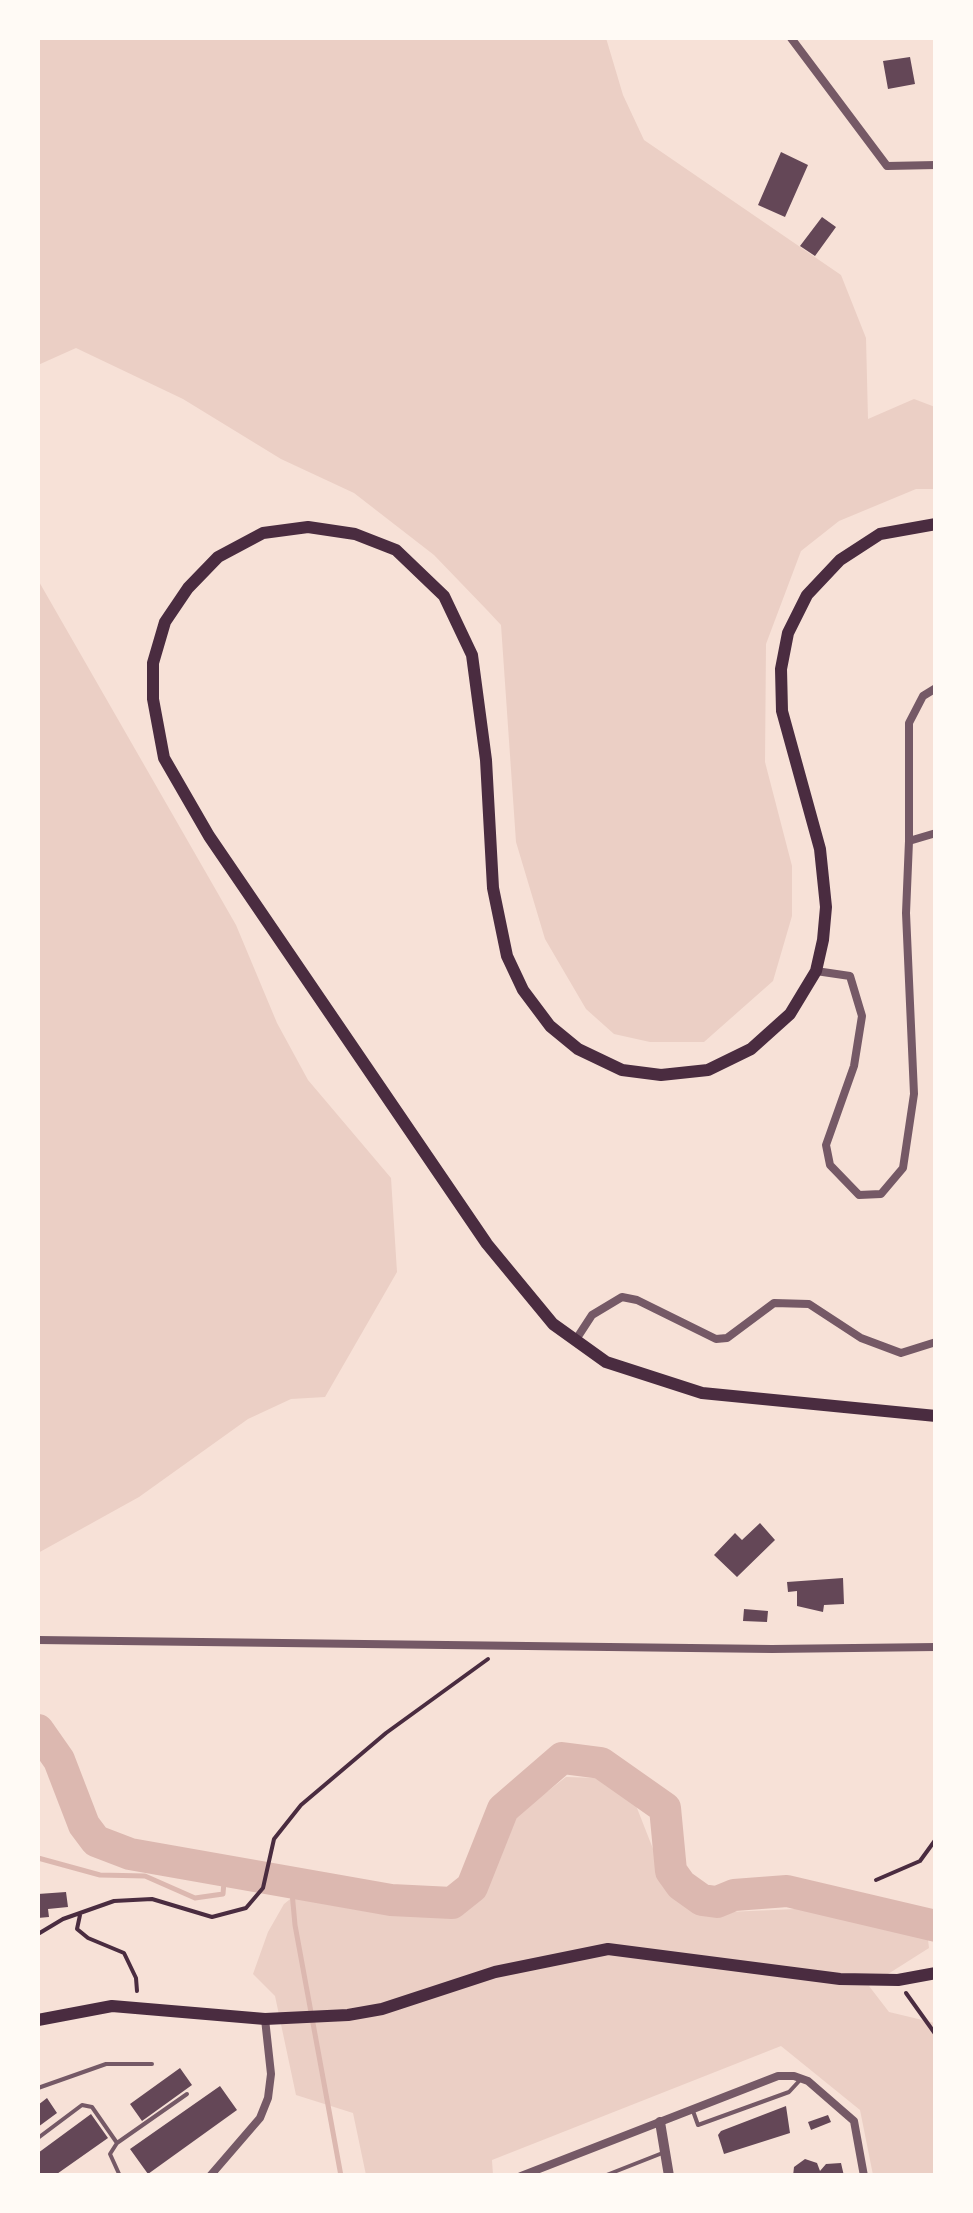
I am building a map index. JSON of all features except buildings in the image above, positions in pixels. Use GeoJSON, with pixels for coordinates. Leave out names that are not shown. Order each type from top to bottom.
{"type":"FeatureCollection","features":[{"type":"Feature","properties":{"kind":"main road"},"geometry":{"type":"LineString","coordinates":[[936,524],[880,534],[840,560],[808,594],[788,633],[781,670],[782,711],[824,880],[823,940],[816,970],[790,1014],[772,1034],[708,1070],[662,1075],[622,1070],[578,1049],[550,1026],[523,990],[507,956],[493,888],[486,760],[472,656],[454,611],[429,577],[378,542],[336,530],[288,528],[263,534],[218,557],[174,608],[156,647],[152,699],[164,758],[176,784],[488,1244],[531,1300],[575,1342],[606,1362],[702,1394],[936,1416]]}},
{"type":"Feature","properties":{"kind":"main road"},"geometry":{"type":"LineString","coordinates":[[38,2020],[112,2006],[265,2019],[382,2009],[495,1972],[608,1950],[656,1952],[776,1973],[898,1980],[936,1973]]}},
{"type":"Feature","properties":{"kind":"street"},"geometry":{"type":"LineString","coordinates":[[791,38],[887,166],[936,165]]}},
{"type":"Feature","properties":{"kind":"street"},"geometry":{"type":"LineString","coordinates":[[816,970],[850,976],[862,1016],[854,1066],[826,1145],[830,1164],[859,1195],[882,1194],[904,1168],[914,1094],[906,913],[909,723],[923,696],[936,688]]}},
{"type":"Feature","properties":{"kind":"street"},"geometry":{"type":"LineString","coordinates":[[909,841],[936,833]]}},
{"type":"Feature","properties":{"kind":"street"},"geometry":{"type":"LineString","coordinates":[[575,1342],[592,1315],[622,1296],[716,1340],[727,1338],[774,1303],[808,1304],[862,1338],[901,1354],[936,1342]]}},
{"type":"Feature","properties":{"kind":"street"},"geometry":{"type":"LineString","coordinates":[[38,1640],[772,1649],[936,1647]]}},
{"type":"Feature","properties":{"kind":"street"},"geometry":{"type":"LineString","coordinates":[[210,2176],[260,2118],[268,2098],[265,2019]]}},
{"type":"Feature","properties":{"kind":"street"},"geometry":{"type":"LineString","coordinates":[[521,2176],[778,2076],[801,2079],[854,2121],[864,2176]]}},
{"type":"Feature","properties":{"kind":"street"},"geometry":{"type":"LineString","coordinates":[[660,2122],[670,2176]]}},
{"type":"Feature","properties":{"kind":"lane"},"geometry":{"type":"LineString","coordinates":[[38,2088],[106,2064],[152,2064]]}},
{"type":"Feature","properties":{"kind":"lane"},"geometry":{"type":"LineString","coordinates":[[693,2109],[698,2126],[789,2092],[801,2079]]}},
{"type":"Feature","properties":{"kind":"lane"},"geometry":{"type":"LineString","coordinates":[[120,2176],[110,2154],[118,2143],[187,2094]]}},
{"type":"Feature","properties":{"kind":"lane"},"geometry":{"type":"LineString","coordinates":[[38,2138],[82,2106],[92,2107],[118,2143]]}},
{"type":"Feature","properties":{"kind":"lane"},"geometry":{"type":"LineString","coordinates":[[604,2176],[665,2152]]}},
{"type":"Feature","properties":{"kind":"path"},"geometry":{"type":"LineString","coordinates":[[38,1934],[114,1901],[152,1899],[224,1917],[246,1908],[263,1888],[274,1839],[301,1805],[386,1733],[508,1644]]}},
{"type":"Feature","properties":{"kind":"path"},"geometry":{"type":"LineString","coordinates":[[876,1880],[920,1860],[936,1839]]}},
{"type":"Feature","properties":{"kind":"path"},"geometry":{"type":"LineString","coordinates":[[80,1914],[78,1928],[88,1938],[124,1954],[136,1978],[137,1992]]}},
{"type":"Feature","properties":{"kind":"path"},"geometry":{"type":"LineString","coordinates":[[898,1980],[936,2035]]}},
{"type":"Feature","properties":{"kind":"shaded area"},"geometry":{"type":"Polygon","coordinates":[[[38,38],[606,38],[623,95],[644,140],[841,275],[866,338],[868,419],[914,399],[935,407],[935,489],[916,489],[839,521],[801,551],[766,644],[765,762],[792,866],[792,916],[773,981],[704,1042],[650,1042],[614,1034],[586,1009],[545,939],[516,842],[501,625],[434,555],[354,493],[281,459],[183,399],[76,348],[38,365],[38,38]]]}},
{"type":"Feature","properties":{"kind":"shaded area"},"geometry":{"type":"Polygon","coordinates":[[[38,580],[236,925],[277,1023],[308,1080],[391,1178],[397,1272],[325,1397],[291,1399],[248,1419],[139,1497],[38,1553],[38,580]]]}},
{"type":"Feature","properties":{"kind":"shaded area"},"geometry":{"type":"Polygon","coordinates":[[[566,1777],[598,1778],[635,1803],[657,1859],[683,1897],[728,1912],[909,1904],[925,1915],[929,1948],[869,1986],[889,2012],[935,2023],[935,2175],[873,2175],[860,2110],[781,2046],[492,2160],[493,2175],[366,2175],[353,2113],[296,2095],[275,1996],[253,1974],[268,1932],[284,1904],[299,1892],[332,1892],[417,1910],[466,1897],[490,1875],[500,1832],[508,1819],[529,1795],[548,1791],[566,1777]]]}},
{"type":"Feature","properties":{"kind":"waterway"},"geometry":{"type":"LineString","coordinates":[[38,1730],[59,1760],[84,1825],[96,1841],[130,1854],[391,1900],[452,1903],[472,1887],[503,1809],[562,1758],[601,1763],[665,1808],[671,1871],[681,1885],[702,1900],[717,1902],[734,1895],[787,1891],[936,1926]]}},
{"type":"Feature","properties":{"kind":"waterway"},"geometry":{"type":"LineString","coordinates":[[38,1858],[100,1875],[145,1876],[195,1898],[223,1894],[225,1869]]}},
{"type":"Feature","properties":{"kind":"waterway"},"geometry":{"type":"LineString","coordinates":[[291,1881],[295,1925],[341,2176]]}}]}
